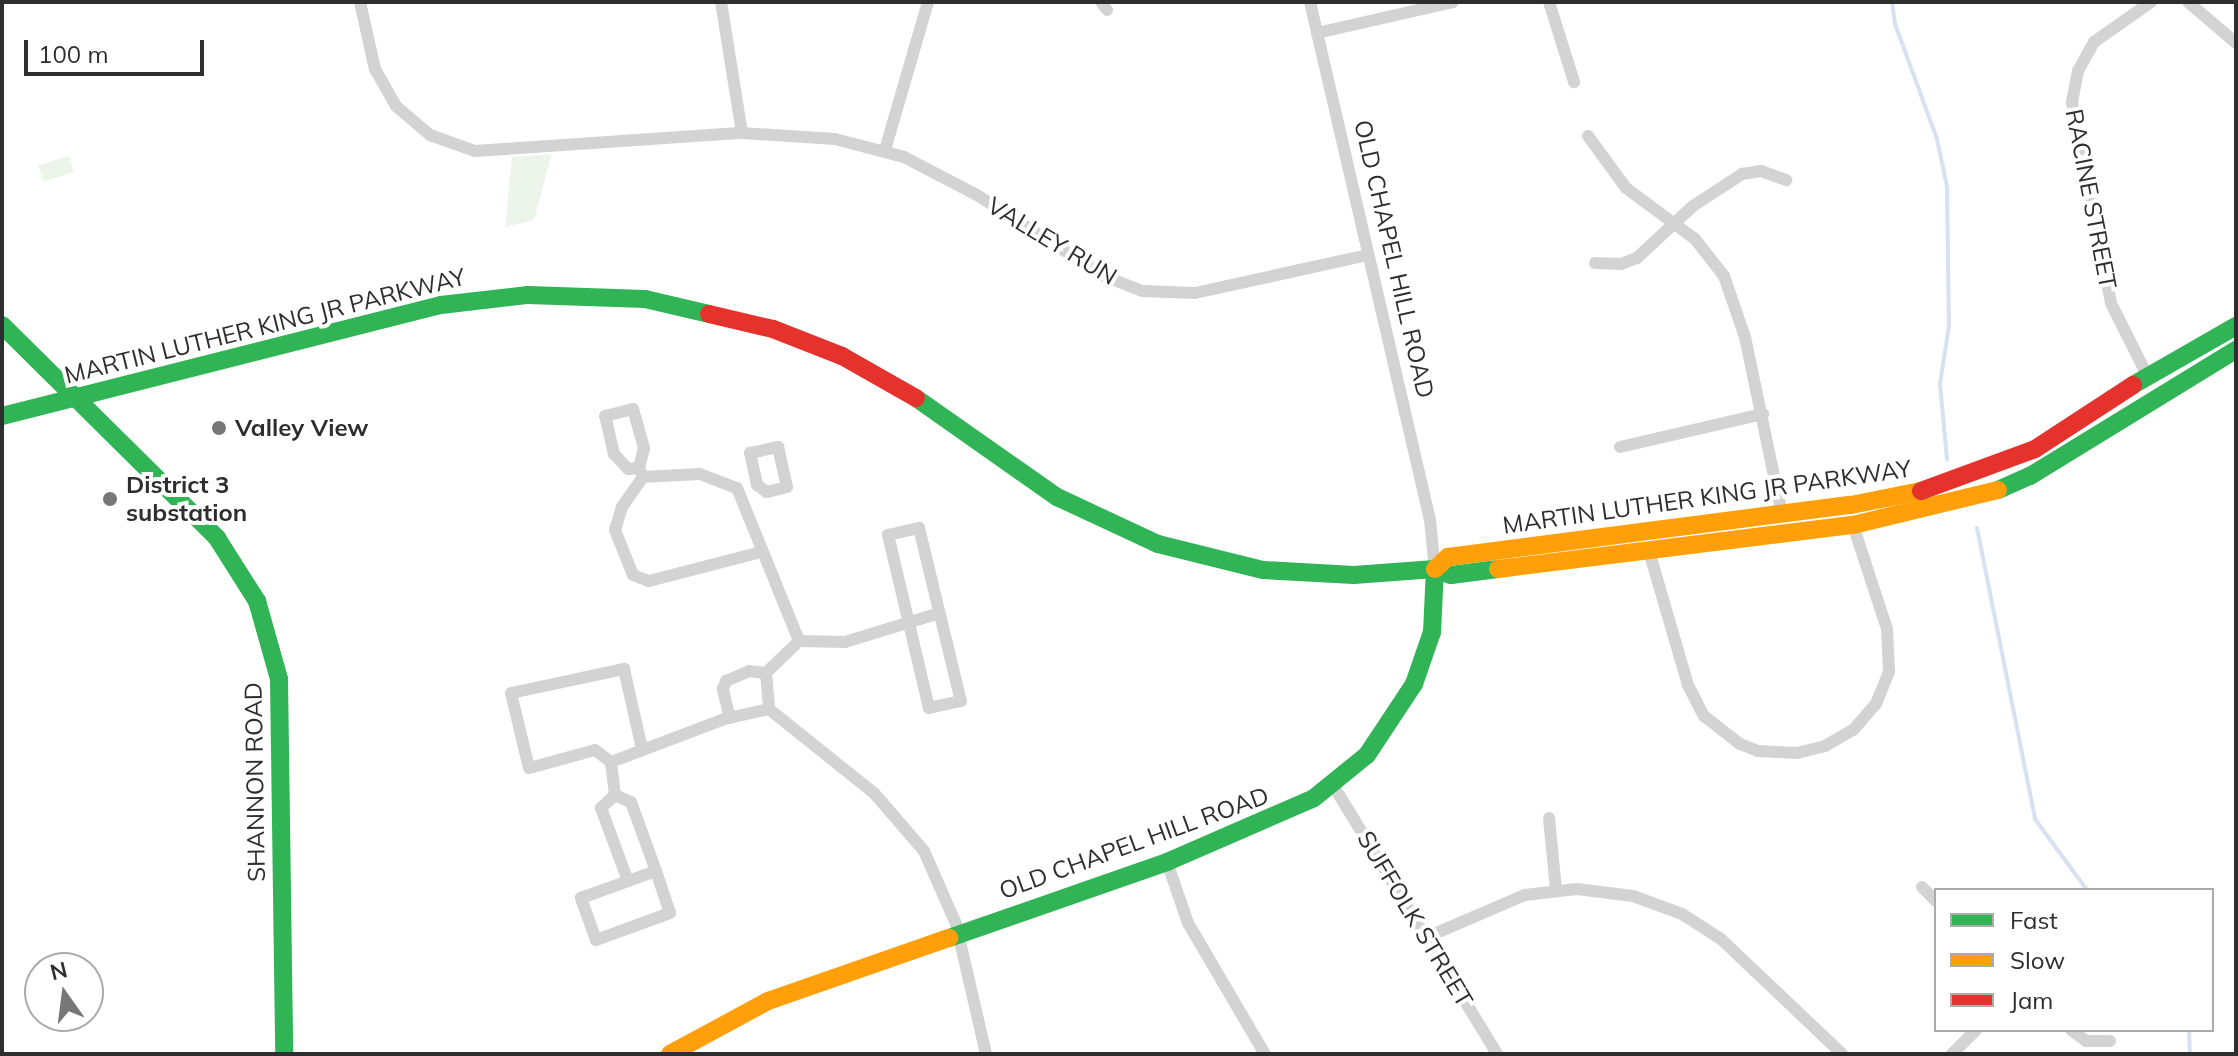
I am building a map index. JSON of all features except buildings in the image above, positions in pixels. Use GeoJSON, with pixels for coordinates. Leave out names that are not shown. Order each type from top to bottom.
{"type":"FeatureCollection","features":[{"type":"Feature","properties":{"kind":"main road","name":"MARTIN LUTHER KING JR PARKWAY"},"geometry":{"type":"LineString","coordinates":[[2,416],[441,305],[540,295],[645,299],[773,329],[842,356],[902,388],[1057,497],[1158,544],[1263,570],[1354,575],[1435,569],[1451,575],[1853,525],[1926,513],[2030,476],[2236,350]]}},
{"type":"Feature","properties":{"kind":"main road","name":"SHANNON ROAD"},"geometry":{"type":"LineString","coordinates":[[2,325],[224,547],[253,590],[279,679],[284,1054]]}},
{"type":"Feature","properties":{"kind":"main road","name":"MARTIN LUTHER KING JR PARKWAY"},"geometry":{"type":"LineString","coordinates":[[1435,569],[1448,557],[1872,502],[1992,468],[2062,434],[2147,375],[2236,326]]}},
{"type":"Feature","properties":{"kind":"main road","name":"OLD CHAPEL HILL ROAD"},"geometry":{"type":"LineString","coordinates":[[670,1054],[768,1001],[1249,831],[1333,785],[1382,738],[1414,684],[1432,632],[1435,569]]}},
{"type":"Feature","properties":{"kind":"street","name":"VALLEY RUN"},"geometry":{"type":"LineString","coordinates":[[360,2],[375,69],[396,106],[430,135],[465,149],[742,133],[835,139],[885,150],[930,168],[1104,276],[1142,291],[1195,293],[1368,255]]}},
{"type":"Feature","properties":{"kind":"street"},"geometry":{"type":"LineString","coordinates":[[721,2],[742,133]]}},
{"type":"Feature","properties":{"kind":"street"},"geometry":{"type":"LineString","coordinates":[[885,150],[928,2]]}},
{"type":"Feature","properties":{"kind":"street","name":"OLD CHAPEL HILL ROAD"},"geometry":{"type":"LineString","coordinates":[[1310,2],[1430,520],[1435,569]]}},
{"type":"Feature","properties":{"kind":"street"},"geometry":{"type":"LineString","coordinates":[[1317,33],[1453,2]]}},
{"type":"Feature","properties":{"kind":"street"},"geometry":{"type":"LineString","coordinates":[[1549,2],[1574,82]]}},
{"type":"Feature","properties":{"kind":"street","name":"RACINE STREET"},"geometry":{"type":"LineString","coordinates":[[2147,375],[2111,303],[2072,102],[2078,71],[2094,42],[2151,2]]}},
{"type":"Feature","properties":{"kind":"street"},"geometry":{"type":"LineString","coordinates":[[2188,2],[2236,43]]}},
{"type":"Feature","properties":{"kind":"street"},"geometry":{"type":"LineString","coordinates":[[1588,136],[1626,188],[1675,223],[1707,251],[1732,293],[1763,414],[1782,514]]}},
{"type":"Feature","properties":{"kind":"street"},"geometry":{"type":"LineString","coordinates":[[1595,263],[1621,264],[1637,258],[1675,223],[1742,174],[1761,171],[1786,180]]}},
{"type":"Feature","properties":{"kind":"street"},"geometry":{"type":"LineString","coordinates":[[761,552],[649,581],[633,575],[615,530],[622,507],[641,472],[644,448],[633,409],[605,416],[614,454],[628,469],[641,472],[700,474],[728,482],[743,495],[761,552],[799,641]]}},
{"type":"Feature","properties":{"kind":"street"},"geometry":{"type":"LineString","coordinates":[[1620,447],[1763,414]]}},
{"type":"Feature","properties":{"kind":"street"},"geometry":{"type":"LineString","coordinates":[[743,495],[757,485]]}},
{"type":"Feature","properties":{"kind":"street"},"geometry":{"type":"LineString","coordinates":[[1649,551],[1688,685],[1704,716],[1740,744],[1758,751],[1797,753],[1825,746],[1854,729],[1876,704],[1889,672],[1887,629],[1853,525]]}},
{"type":"Feature","properties":{"kind":"street"},"geometry":{"type":"LineString","coordinates":[[919,528],[940,613],[961,701],[929,708],[888,535],[919,528]]}},
{"type":"Feature","properties":{"kind":"street"},"geometry":{"type":"LineString","coordinates":[[766,673],[799,641],[845,642],[940,613]]}},
{"type":"Feature","properties":{"kind":"street"},"geometry":{"type":"LineString","coordinates":[[611,762],[586,749],[529,768],[511,693],[624,669],[642,749]]}},
{"type":"Feature","properties":{"kind":"street"},"geometry":{"type":"LineString","coordinates":[[730,718],[723,689],[726,681],[749,671],[766,673]]}},
{"type":"Feature","properties":{"kind":"street"},"geometry":{"type":"LineString","coordinates":[[766,673],[769,709],[874,793],[908,829],[942,883],[959,933],[986,1054]]}},
{"type":"Feature","properties":{"kind":"street"},"geometry":{"type":"LineString","coordinates":[[611,762],[730,718],[769,709]]}},
{"type":"Feature","properties":{"kind":"street"},"geometry":{"type":"LineString","coordinates":[[611,762],[615,795]]}},
{"type":"Feature","properties":{"kind":"street","name":"SUFFOLK STREET"},"geometry":{"type":"LineString","coordinates":[[1333,785],[1497,1054]]}},
{"type":"Feature","properties":{"kind":"street"},"geometry":{"type":"LineString","coordinates":[[615,795],[631,802],[656,871],[670,913],[596,940],[581,898],[656,871]]}},
{"type":"Feature","properties":{"kind":"street"},"geometry":{"type":"LineString","coordinates":[[615,795],[601,808],[628,881]]}},
{"type":"Feature","properties":{"kind":"street"},"geometry":{"type":"LineString","coordinates":[[1549,818],[1556,889]]}},
{"type":"Feature","properties":{"kind":"street"},"geometry":{"type":"LineString","coordinates":[[1167,862],[1188,923],[1265,1054]]}},
{"type":"Feature","properties":{"kind":"street"},"geometry":{"type":"LineString","coordinates":[[1922,887],[1934,899]]}},
{"type":"Feature","properties":{"kind":"street"},"geometry":{"type":"LineString","coordinates":[[1427,937],[1496,905],[1556,889],[1633,896],[1705,927],[1842,1054]]}},
{"type":"Feature","properties":{"kind":"street"},"geometry":{"type":"LineString","coordinates":[[1952,1054],[1974,1032]]}},
{"type":"Feature","properties":{"kind":"street"},"geometry":{"type":"LineString","coordinates":[[2074,1032],[2086,1041],[2110,1041]]}},
{"type":"Feature","properties":{"kind":"shaded area"},"geometry":{"type":"Polygon","coordinates":[[[552,154],[534,220],[505,227],[512,157],[552,154]]]}},
{"type":"Feature","properties":{"kind":"shaded area"},"geometry":{"type":"Polygon","coordinates":[[[69,156],[74,172],[43,182],[38,165],[69,156]]]}},
{"type":"Feature","properties":{"kind":"waterway"},"geometry":{"type":"LineString","coordinates":[[1892,2],[1895,24],[1937,139],[1947,187],[1949,326],[1940,384],[1947,460]]}},
{"type":"Feature","properties":{"kind":"waterway"},"geometry":{"type":"LineString","coordinates":[[1977,528],[2035,819],[2086,888]]}},
{"type":"Feature","properties":{"kind":"waterway"},"geometry":{"type":"LineString","coordinates":[[2189,1032],[2190,1054]]}},
{"type":"Feature","properties":{"kind":"traffic: fast"},"geometry":{"type":"LineString","coordinates":[[2,416],[441,305],[528,295],[645,299],[709,314]]}},
{"type":"Feature","properties":{"kind":"traffic: fast"},"geometry":{"type":"LineString","coordinates":[[2,325],[217,538],[257,601],[279,679],[284,1054]]}},
{"type":"Feature","properties":{"kind":"traffic: fast"},"geometry":{"type":"LineString","coordinates":[[2133,385],[2236,326]]}},
{"type":"Feature","properties":{"kind":"traffic: fast"},"geometry":{"type":"LineString","coordinates":[[1998,490],[2030,476],[2236,350]]}},
{"type":"Feature","properties":{"kind":"traffic: fast"},"geometry":{"type":"LineString","coordinates":[[916,398],[1057,497],[1158,544],[1263,570],[1354,575],[1435,569],[1451,575],[1498,569]]}},
{"type":"Feature","properties":{"kind":"traffic: fast"},"geometry":{"type":"LineString","coordinates":[[949,938],[1167,862],[1314,798],[1367,755],[1414,684],[1432,632],[1435,569]]}},
{"type":"Feature","properties":{"kind":"traffic: slow"},"geometry":{"type":"LineString","coordinates":[[1498,569],[1853,525],[1998,490]]}},
{"type":"Feature","properties":{"kind":"traffic: slow"},"geometry":{"type":"LineString","coordinates":[[1435,569],[1448,557],[1851,505],[1921,491]]}},
{"type":"Feature","properties":{"kind":"traffic: slow"},"geometry":{"type":"LineString","coordinates":[[670,1054],[768,1001],[949,938]]}},
{"type":"Feature","properties":{"kind":"traffic: jam"},"geometry":{"type":"LineString","coordinates":[[709,314],[773,329],[842,356],[916,398]]}},
{"type":"Feature","properties":{"kind":"traffic: jam"},"geometry":{"type":"LineString","coordinates":[[1921,491],[2035,449],[2133,385]]}},
{"type":"Feature","properties":{"kind":"place","name":"Valley View"},"geometry":{"type":"Point","coordinates":[219,428]}},
{"type":"Feature","properties":{"kind":"place","name":"District 3 substation"},"geometry":{"type":"Point","coordinates":[110,499]}}]}
